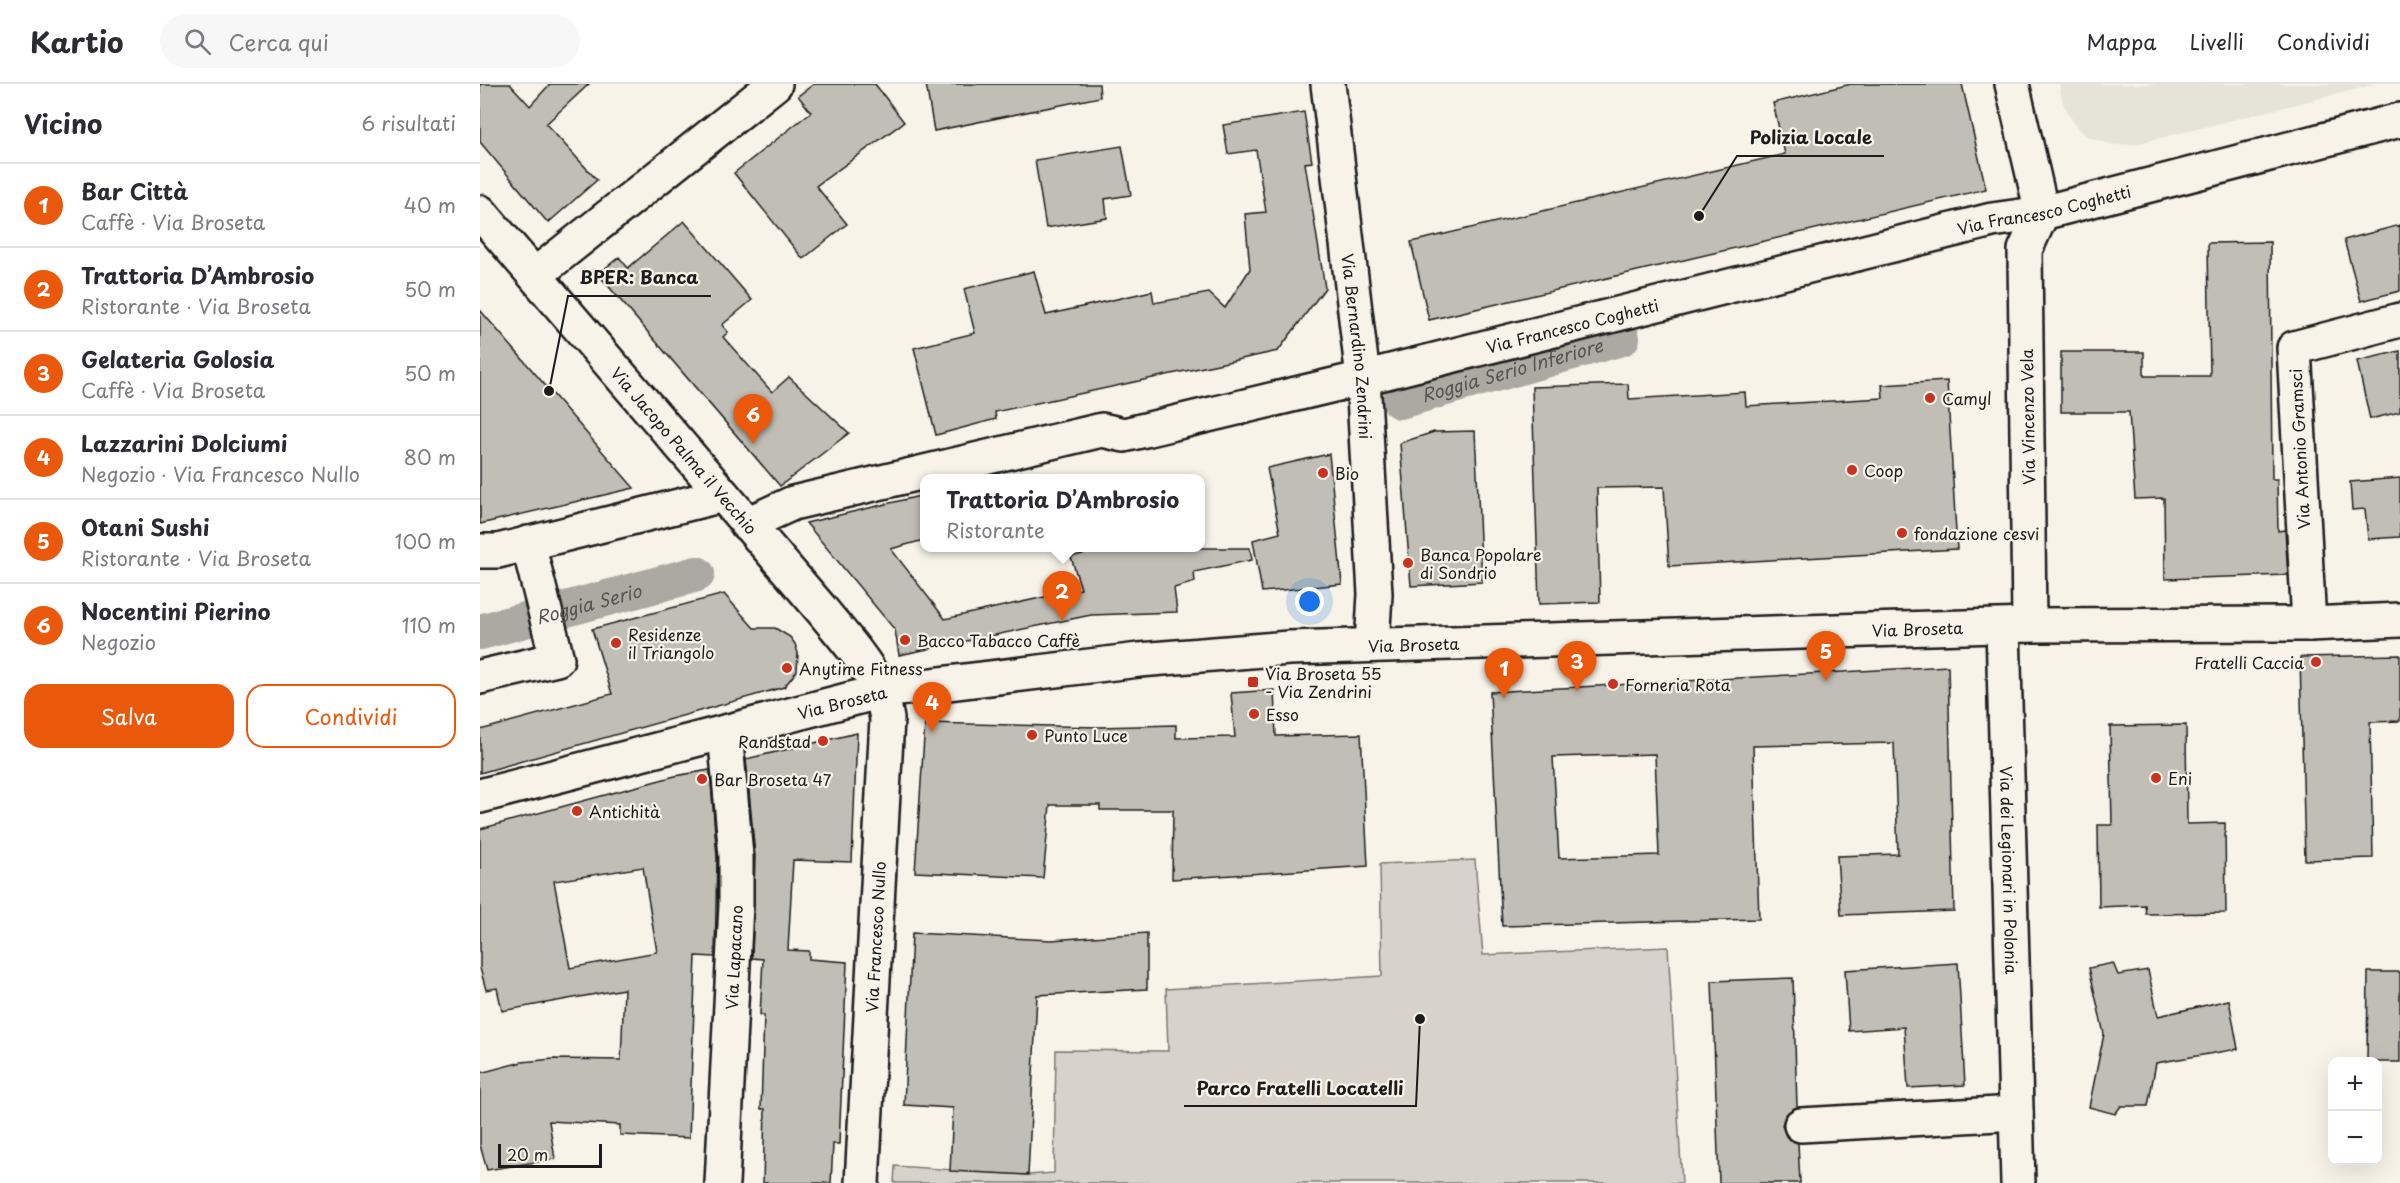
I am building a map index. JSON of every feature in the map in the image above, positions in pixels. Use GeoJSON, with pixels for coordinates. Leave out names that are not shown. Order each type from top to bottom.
{"type":"FeatureCollection","features":[{"type":"Feature","properties":{"kind":"street"},"geometry":{"type":"LineString","coordinates":[[535,275],[775,84]]}},
{"type":"Feature","properties":{"kind":"street","name":"Via Bernardino Zendrini"},"geometry":{"type":"LineString","coordinates":[[1328,84],[1363,378],[1375,594],[1372,645]]}},
{"type":"Feature","properties":{"kind":"street"},"geometry":{"type":"LineString","coordinates":[[2012,84],[2042,213]]}},
{"type":"Feature","properties":{"kind":"street","name":"Via Francesco Coghetti"},"geometry":{"type":"LineString","coordinates":[[747,524],[793,503],[1102,430],[1124,435],[1363,378],[1992,220],[2042,213],[2400,120]]}},
{"type":"Feature","properties":{"kind":"street","name":"Via Jacopo Palma il Vecchio"},"geometry":{"type":"LineString","coordinates":[[480,212],[821,609],[868,667],[882,691]]}},
{"type":"Feature","properties":{"kind":"street","name":"Via Vincenzo Vela"},"geometry":{"type":"LineString","coordinates":[[2016,626],[2025,250],[2042,213]]}},
{"type":"Feature","properties":{"kind":"street","name":"Via Antonio Gramsci"},"geometry":{"type":"LineString","coordinates":[[2309,624],[2294,348],[2400,320]]}},
{"type":"Feature","properties":{"kind":"street"},"geometry":{"type":"LineString","coordinates":[[480,551],[498,551],[723,495]]}},
{"type":"Feature","properties":{"kind":"street"},"geometry":{"type":"LineString","coordinates":[[480,677],[557,659],[528,543]]}},
{"type":"Feature","properties":{"kind":"street","name":"Via Broseta"},"geometry":{"type":"LineString","coordinates":[[480,796],[882,691],[1139,660],[1372,645],[2016,626],[2309,624],[2400,620]]}},
{"type":"Feature","properties":{"kind":"street","name":"Via dei Legionari in Polonia"},"geometry":{"type":"LineString","coordinates":[[2016,626],[2018,1183]]}},
{"type":"Feature","properties":{"kind":"street","name":"Via Francesco Nullo"},"geometry":{"type":"LineString","coordinates":[[862,1183],[887,719],[882,691]]}},
{"type":"Feature","properties":{"kind":"street","name":"Via Lapacano"},"geometry":{"type":"LineString","coordinates":[[722,1183],[736,905],[736,856],[725,732]]}},
{"type":"Feature","properties":{"kind":"street"},"geometry":{"type":"LineString","coordinates":[[1801,1125],[2016,1113]]}},
{"type":"Feature","properties":{"kind":"shaded area"},"geometry":{"type":"Polygon","coordinates":[[[2059,84],[2377,84],[2136,144],[2113,145],[2086,136],[2074,123],[2063,103],[2059,84]]]}},
{"type":"Feature","properties":{"kind":"shaded area"},"geometry":{"type":"Polygon","coordinates":[[[1475,860],[1483,955],[1668,947],[1682,1183],[894,1183],[895,1166],[1028,1175],[1054,1173],[1056,1050],[1168,1051],[1166,989],[1382,976],[1380,864],[1475,860]]]}},
{"type":"Feature","properties":{"kind":"building"},"geometry":{"type":"Polygon","coordinates":[[[480,84],[510,84],[530,106],[550,84],[589,84],[546,124],[597,180],[548,223],[480,142],[480,84]]]}},
{"type":"Feature","properties":{"kind":"building"},"geometry":{"type":"Polygon","coordinates":[[[814,84],[875,84],[904,122],[816,186],[847,224],[803,259],[734,173],[811,112],[798,96],[814,84]]]}},
{"type":"Feature","properties":{"kind":"building"},"geometry":{"type":"Polygon","coordinates":[[[926,84],[1099,84],[1100,97],[934,131],[926,84]]]}},
{"type":"Feature","properties":{"kind":"building"},"geometry":{"type":"Polygon","coordinates":[[[1851,84],[1962,84],[1986,189],[1429,320],[1411,242],[1785,154],[1773,103],[1851,84]]]}},
{"type":"Feature","properties":{"kind":"building"},"geometry":{"type":"Polygon","coordinates":[[[1304,112],[1312,162],[1305,163],[1325,288],[1278,351],[995,412],[996,419],[936,435],[914,348],[975,333],[964,289],[1034,271],[1046,315],[1152,291],[1154,303],[1209,293],[1225,308],[1250,269],[1245,214],[1266,212],[1256,150],[1228,154],[1223,125],[1304,112]]]}},
{"type":"Feature","properties":{"kind":"building"},"geometry":{"type":"Polygon","coordinates":[[[1122,146],[1131,195],[1105,199],[1107,218],[1046,228],[1035,160],[1122,146]]]}},
{"type":"Feature","properties":{"kind":"building"},"geometry":{"type":"Polygon","coordinates":[[[684,221],[752,300],[722,325],[728,332],[723,337],[772,392],[789,377],[849,433],[780,486],[598,274],[619,257],[628,268],[684,221]]]}},
{"type":"Feature","properties":{"kind":"building"},"geometry":{"type":"Polygon","coordinates":[[[2400,225],[2400,291],[2361,301],[2344,240],[2400,225]]]}},
{"type":"Feature","properties":{"kind":"building"},"geometry":{"type":"Polygon","coordinates":[[[2270,242],[2272,479],[2277,479],[2278,531],[2285,530],[2288,575],[2165,579],[2164,498],[2135,499],[2129,412],[2061,412],[2061,352],[2144,352],[2144,376],[2210,376],[2208,243],[2270,242]]]}},
{"type":"Feature","properties":{"kind":"building"},"geometry":{"type":"Polygon","coordinates":[[[480,310],[532,370],[634,488],[480,524],[480,310]]]}},
{"type":"Feature","properties":{"kind":"building"},"geometry":{"type":"Polygon","coordinates":[[[2400,351],[2400,412],[2370,419],[2357,361],[2400,351]]]}},
{"type":"Feature","properties":{"kind":"building"},"geometry":{"type":"Polygon","coordinates":[[[1947,381],[1957,549],[1669,566],[1664,487],[1597,488],[1600,602],[1539,604],[1532,387],[1628,384],[1629,399],[1745,392],[1746,406],[1883,398],[1882,385],[1947,381]]]}},
{"type":"Feature","properties":{"kind":"building"},"geometry":{"type":"Polygon","coordinates":[[[1475,431],[1482,582],[1411,586],[1400,443],[1434,432],[1475,431]]]}},
{"type":"Feature","properties":{"kind":"building"},"geometry":{"type":"Polygon","coordinates":[[[1329,454],[1342,584],[1262,592],[1253,540],[1280,533],[1267,468],[1329,454]]]}},
{"type":"Feature","properties":{"kind":"building"},"geometry":{"type":"Polygon","coordinates":[[[2400,478],[2400,537],[2368,539],[2365,509],[2352,510],[2350,482],[2400,478]]]}},
{"type":"Feature","properties":{"kind":"building"},"geometry":{"type":"Polygon","coordinates":[[[920,496],[920,541],[891,549],[945,619],[1081,589],[1071,557],[1090,552],[1205,552],[1205,548],[1250,548],[1252,560],[1194,572],[1195,582],[1174,588],[1177,612],[1091,615],[899,655],[895,630],[806,523],[920,496]]]}},
{"type":"Feature","properties":{"kind":"building"},"geometry":{"type":"Polygon","coordinates":[[[724,594],[754,628],[775,628],[790,637],[795,644],[798,653],[797,671],[784,687],[480,773],[480,730],[612,694],[592,629],[724,594]]]}},
{"type":"Feature","properties":{"kind":"building"},"geometry":{"type":"Polygon","coordinates":[[[2400,655],[2400,721],[2370,722],[2373,858],[2305,860],[2300,657],[2400,655]]]}},
{"type":"Feature","properties":{"kind":"building"},"geometry":{"type":"Polygon","coordinates":[[[1948,666],[1954,911],[1841,915],[1837,856],[1898,854],[1894,743],[1753,746],[1759,919],[1502,926],[1490,692],[1948,666]],[[1655,754],[1553,757],[1559,858],[1659,855],[1655,754]]]}},
{"type":"Feature","properties":{"kind":"building"},"geometry":{"type":"Polygon","coordinates":[[[1274,690],[1276,736],[1361,734],[1368,866],[1172,879],[1173,810],[1100,810],[1100,805],[1050,805],[1043,878],[915,872],[925,723],[1099,727],[1176,725],[1176,738],[1235,737],[1231,693],[1274,690]]]}},
{"type":"Feature","properties":{"kind":"building"},"geometry":{"type":"Polygon","coordinates":[[[2186,725],[2187,824],[2225,823],[2226,913],[2146,914],[2145,905],[2099,907],[2098,825],[2112,825],[2110,726],[2186,725]]]}},
{"type":"Feature","properties":{"kind":"building"},"geometry":{"type":"Polygon","coordinates":[[[857,733],[852,862],[793,860],[788,950],[809,951],[809,959],[847,962],[839,1144],[833,1144],[831,1183],[763,1183],[765,1109],[761,1109],[764,1015],[760,1015],[763,959],[752,958],[755,856],[746,759],[857,733]]]}},
{"type":"Feature","properties":{"kind":"building"},"geometry":{"type":"Polygon","coordinates":[[[710,770],[717,857],[715,957],[696,956],[689,1138],[620,1135],[620,1125],[549,1121],[555,1159],[487,1170],[480,1145],[480,1073],[522,1062],[553,1059],[621,1060],[624,989],[502,1011],[497,988],[486,990],[480,968],[480,829],[675,776],[710,770]],[[643,867],[554,881],[570,968],[657,952],[643,867]]]}},
{"type":"Feature","properties":{"kind":"building"},"geometry":{"type":"Polygon","coordinates":[[[912,933],[1051,940],[1147,933],[1147,989],[1037,995],[1028,1175],[950,1171],[953,1108],[904,1105],[912,933]]]}},
{"type":"Feature","properties":{"kind":"building"},"geometry":{"type":"Polygon","coordinates":[[[1958,963],[1965,1085],[1908,1088],[1904,1027],[1849,1031],[1845,970],[1958,963]]]}},
{"type":"Feature","properties":{"kind":"building"},"geometry":{"type":"Polygon","coordinates":[[[2113,963],[2118,975],[2148,970],[2158,1016],[2229,1000],[2238,1049],[2156,1063],[2148,1106],[2121,1106],[2115,1114],[2089,1107],[2104,1034],[2089,968],[2113,963]]]}},
{"type":"Feature","properties":{"kind":"building"},"geometry":{"type":"Polygon","coordinates":[[[2368,972],[2400,972],[2400,1062],[2382,1062],[2382,1057],[2367,1057],[2368,972]]]}},
{"type":"Feature","properties":{"kind":"building"},"geometry":{"type":"Polygon","coordinates":[[[1793,978],[1797,1107],[1785,1116],[1782,1125],[1786,1136],[1798,1143],[1800,1183],[1719,1183],[1712,981],[1793,978]]]}},
{"type":"Feature","properties":{"kind":"waterway","name":"Roggia Serio Inferiore"},"geometry":{"type":"LineString","coordinates":[[1400,401],[1622,338]]}},
{"type":"Feature","properties":{"kind":"waterway","name":"Roggia Serio"},"geometry":{"type":"LineString","coordinates":[[480,632],[697,574]]}},
{"type":"Feature","properties":{"kind":"place","name":"Polizia Locale"},"geometry":{"type":"Point","coordinates":[1699,216]}},
{"type":"Feature","properties":{"kind":"place","name":"BPER: Banca"},"geometry":{"type":"Point","coordinates":[549,391]}},
{"type":"Feature","properties":{"kind":"place","name":"Camyl"},"geometry":{"type":"Point","coordinates":[1930,398]}},
{"type":"Feature","properties":{"kind":"place","name":"Nocentini Pierino"},"geometry":{"type":"Point","coordinates":[753,444]}},
{"type":"Feature","properties":{"kind":"place","name":"Coop"},"geometry":{"type":"Point","coordinates":[1852,470]}},
{"type":"Feature","properties":{"kind":"place","name":"Bio"},"geometry":{"type":"Point","coordinates":[1323,473]}},
{"type":"Feature","properties":{"kind":"place","name":"fondazione cesvi"},"geometry":{"type":"Point","coordinates":[1902,533]}},
{"type":"Feature","properties":{"kind":"place","name":"Banca Popolare di Sondrio"},"geometry":{"type":"Point","coordinates":[1408,563]}},
{"type":"Feature","properties":{"kind":"place","name":"Trattoria D’Ambrosio"},"geometry":{"type":"Point","coordinates":[1062,621]}},
{"type":"Feature","properties":{"kind":"place","name":"Bacco Tabacco Caffè"},"geometry":{"type":"Point","coordinates":[905,640]}},
{"type":"Feature","properties":{"kind":"place","name":"Residenze il Triangolo"},"geometry":{"type":"Point","coordinates":[616,643]}},
{"type":"Feature","properties":{"kind":"place","name":"Fratelli Caccia"},"geometry":{"type":"Point","coordinates":[2316,662]}},
{"type":"Feature","properties":{"kind":"place","name":"Anytime Fitness"},"geometry":{"type":"Point","coordinates":[787,668]}},
{"type":"Feature","properties":{"kind":"place","name":"Otani Sushi"},"geometry":{"type":"Point","coordinates":[1826,681]}},
{"type":"Feature","properties":{"kind":"place","name":"Via Broseta 55 - Via Zendrini"},"geometry":{"type":"Point","coordinates":[1253,682]}},
{"type":"Feature","properties":{"kind":"place","name":"Forneria Rota"},"geometry":{"type":"Point","coordinates":[1613,684]}},
{"type":"Feature","properties":{"kind":"place","name":"Gelateria Golosia"},"geometry":{"type":"Point","coordinates":[1577,691]}},
{"type":"Feature","properties":{"kind":"place","name":"Bar Città"},"geometry":{"type":"Point","coordinates":[1504,698]}},
{"type":"Feature","properties":{"kind":"place","name":"Esso"},"geometry":{"type":"Point","coordinates":[1254,714]}},
{"type":"Feature","properties":{"kind":"place","name":"Lazzarini Dolciumi"},"geometry":{"type":"Point","coordinates":[932,732]}},
{"type":"Feature","properties":{"kind":"place","name":"Punto Luce"},"geometry":{"type":"Point","coordinates":[1032,735]}},
{"type":"Feature","properties":{"kind":"place","name":"Randstad"},"geometry":{"type":"Point","coordinates":[823,741]}},
{"type":"Feature","properties":{"kind":"place","name":"Eni"},"geometry":{"type":"Point","coordinates":[2156,778]}},
{"type":"Feature","properties":{"kind":"place","name":"Bar Broseta 47"},"geometry":{"type":"Point","coordinates":[702,779]}},
{"type":"Feature","properties":{"kind":"place","name":"Antichità"},"geometry":{"type":"Point","coordinates":[577,811]}},
{"type":"Feature","properties":{"kind":"place","name":"Parco Fratelli Locatelli"},"geometry":{"type":"Point","coordinates":[1420,1019]}}]}
